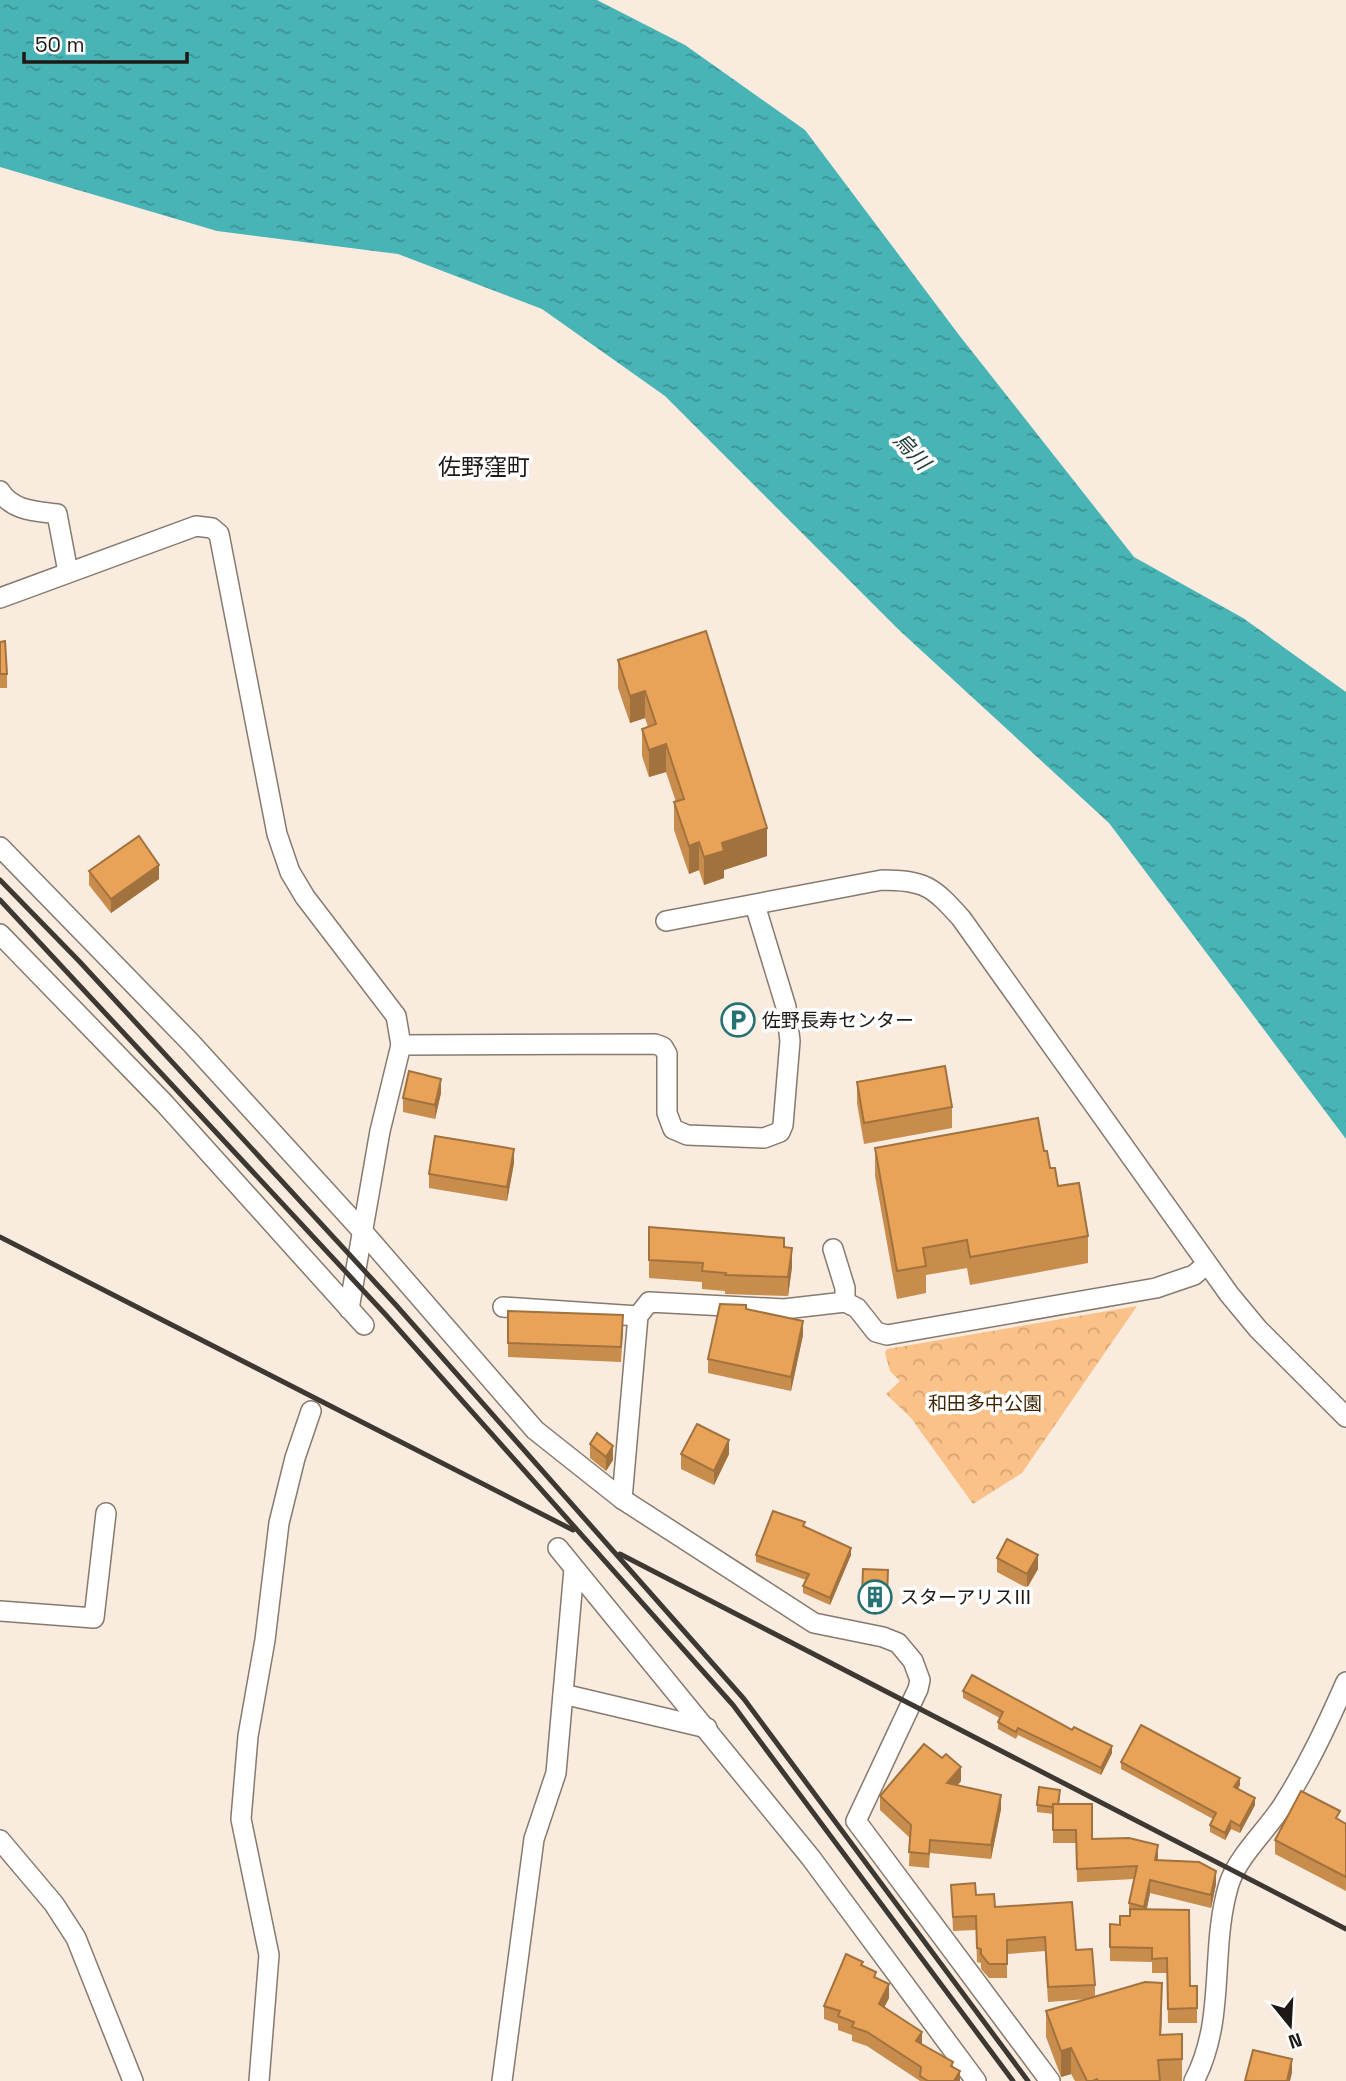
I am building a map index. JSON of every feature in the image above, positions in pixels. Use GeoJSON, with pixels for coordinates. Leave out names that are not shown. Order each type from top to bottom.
{"type":"FeatureCollection","features":[{"type":"Feature","properties":{"kind":"street"},"geometry":{"type":"LineString","coordinates":[[0,491],[12,504],[24,509],[57,514],[68,572]]}},
{"type":"Feature","properties":{"kind":"street"},"geometry":{"type":"LineString","coordinates":[[0,598],[196,526],[212,528],[219,534],[276,834],[290,872],[331,934],[396,1016],[401,1045],[380,1131],[349,1309]]}},
{"type":"Feature","properties":{"kind":"street"},"geometry":{"type":"LineString","coordinates":[[0,847],[191,1043],[364,1233],[534,1430],[622,1499],[814,1623],[884,1637],[898,1643],[913,1661],[919,1680],[915,1697],[856,1821],[1050,2081]]}},
{"type":"Feature","properties":{"kind":"street"},"geometry":{"type":"LineString","coordinates":[[666,921],[882,880],[913,880],[939,893],[961,918],[1207,1264],[1258,1329],[1346,1417]]}},
{"type":"Feature","properties":{"kind":"street"},"geometry":{"type":"LineString","coordinates":[[401,1045],[655,1044],[663,1047],[667,1054],[667,1113],[673,1129],[687,1135],[764,1138],[774,1135],[780,1132],[783,1125],[790,1041],[786,1007],[755,905]]}},
{"type":"Feature","properties":{"kind":"street"},"geometry":{"type":"LineString","coordinates":[[0,934],[164,1103],[364,1325]]}},
{"type":"Feature","properties":{"kind":"street"},"geometry":{"type":"LineString","coordinates":[[833,1249],[845,1288],[845,1302]]}},
{"type":"Feature","properties":{"kind":"street"},"geometry":{"type":"LineString","coordinates":[[622,1499],[638,1316],[649,1302],[783,1309],[845,1302],[858,1308],[876,1332],[898,1334],[1156,1288],[1195,1275],[1207,1264]]}},
{"type":"Feature","properties":{"kind":"street"},"geometry":{"type":"LineString","coordinates":[[503,1307],[638,1316]]}},
{"type":"Feature","properties":{"kind":"street"},"geometry":{"type":"LineString","coordinates":[[257,2081],[269,1955],[241,1819],[248,1736],[265,1640],[279,1523],[295,1458],[311,1411]]}},
{"type":"Feature","properties":{"kind":"street"},"geometry":{"type":"LineString","coordinates":[[0,1611],[94,1618],[106,1513]]}},
{"type":"Feature","properties":{"kind":"street"},"geometry":{"type":"LineString","coordinates":[[558,1548],[811,1858],[976,2081]]}},
{"type":"Feature","properties":{"kind":"street"},"geometry":{"type":"LineString","coordinates":[[502,2081],[512,1980],[534,1839],[556,1773],[574,1569]]}},
{"type":"Feature","properties":{"kind":"street"},"geometry":{"type":"LineString","coordinates":[[1194,2081],[1207,2055],[1212,2034],[1222,1922],[1230,1882],[1303,1774],[1346,1682]]}},
{"type":"Feature","properties":{"kind":"street"},"geometry":{"type":"LineString","coordinates":[[563,1694],[707,1728]]}},
{"type":"Feature","properties":{"kind":"street"},"geometry":{"type":"LineString","coordinates":[[0,1840],[54,1904],[76,1938],[132,2081]]}},
{"type":"Feature","properties":{"kind":"green space","name":"和田多中公園"},"geometry":{"type":"Polygon","coordinates":[[[1137,1306],[1022,1473],[973,1504],[911,1418],[886,1394],[900,1381],[890,1371],[885,1353],[887,1349],[1137,1306]]]}},
{"type":"Feature","properties":{"kind":"water","name":"烏川"},"geometry":{"type":"Polygon","coordinates":[[[0,0],[597,0],[685,45],[805,130],[959,335],[1134,557],[1243,618],[1346,692],[1346,1139],[1109,823],[899,630],[665,396],[542,309],[398,254],[217,231],[0,167],[0,0]]]}},
{"type":"Feature","properties":{"kind":"building"},"geometry":{"type":"Polygon","coordinates":[[[706,631],[767,828],[722,843],[724,851],[704,857],[699,842],[689,846],[674,802],[684,799],[666,744],[649,750],[642,729],[656,724],[645,691],[630,696],[618,660],[706,631]]]}},
{"type":"Feature","properties":{"kind":"building"},"geometry":{"type":"Polygon","coordinates":[[[5,641],[7,674],[0,674],[0,642],[5,641]]]}},
{"type":"Feature","properties":{"kind":"building"},"geometry":{"type":"Polygon","coordinates":[[[139,836],[159,865],[111,899],[89,871],[139,836]]]}},
{"type":"Feature","properties":{"kind":"building"},"geometry":{"type":"Polygon","coordinates":[[[945,1066],[952,1107],[864,1123],[857,1082],[945,1066]]]}},
{"type":"Feature","properties":{"kind":"building"},"geometry":{"type":"Polygon","coordinates":[[[409,1071],[441,1079],[435,1105],[403,1098],[409,1071]]]}},
{"type":"Feature","properties":{"kind":"building"},"geometry":{"type":"Polygon","coordinates":[[[1038,1118],[1044,1151],[1047,1151],[1050,1168],[1055,1168],[1058,1186],[1079,1183],[1088,1236],[970,1257],[967,1240],[923,1248],[926,1266],[897,1271],[875,1148],[1038,1118]]]}},
{"type":"Feature","properties":{"kind":"building"},"geometry":{"type":"Polygon","coordinates":[[[435,1136],[514,1149],[507,1187],[429,1174],[435,1136]]]}},
{"type":"Feature","properties":{"kind":"building"},"geometry":{"type":"Polygon","coordinates":[[[649,1227],[784,1238],[784,1247],[792,1248],[788,1277],[725,1275],[726,1273],[702,1271],[703,1263],[649,1260],[649,1227]]]}},
{"type":"Feature","properties":{"kind":"building"},"geometry":{"type":"Polygon","coordinates":[[[720,1304],[746,1305],[746,1309],[803,1321],[791,1377],[708,1359],[720,1304]]]}},
{"type":"Feature","properties":{"kind":"building"},"geometry":{"type":"Polygon","coordinates":[[[508,1311],[623,1315],[621,1347],[508,1343],[508,1311]]]}},
{"type":"Feature","properties":{"kind":"building"},"geometry":{"type":"Polygon","coordinates":[[[697,1424],[729,1440],[714,1471],[681,1454],[697,1424]]]}},
{"type":"Feature","properties":{"kind":"building"},"geometry":{"type":"Polygon","coordinates":[[[597,1433],[613,1446],[606,1457],[590,1444],[597,1433]]]}},
{"type":"Feature","properties":{"kind":"building"},"geometry":{"type":"Polygon","coordinates":[[[773,1511],[805,1522],[803,1526],[851,1548],[830,1598],[803,1586],[809,1574],[756,1555],[773,1511]]]}},
{"type":"Feature","properties":{"kind":"building"},"geometry":{"type":"Polygon","coordinates":[[[1007,1539],[1038,1555],[1027,1574],[997,1558],[1007,1539]]]}},
{"type":"Feature","properties":{"kind":"building"},"geometry":{"type":"Polygon","coordinates":[[[863,1569],[888,1570],[887,1597],[862,1596],[863,1569]]]}},
{"type":"Feature","properties":{"kind":"building"},"geometry":{"type":"Polygon","coordinates":[[[972,1675],[1072,1730],[1074,1727],[1112,1746],[1101,1768],[1018,1728],[1016,1732],[998,1722],[1003,1712],[963,1691],[972,1675]]]}},
{"type":"Feature","properties":{"kind":"building"},"geometry":{"type":"Polygon","coordinates":[[[1141,1725],[1240,1778],[1234,1787],[1255,1798],[1240,1826],[1231,1821],[1225,1833],[1210,1825],[1216,1813],[1121,1762],[1141,1725]]]}},
{"type":"Feature","properties":{"kind":"building"},"geometry":{"type":"Polygon","coordinates":[[[924,1744],[942,1758],[946,1754],[961,1767],[947,1783],[1001,1795],[991,1845],[930,1840],[929,1854],[909,1852],[911,1825],[880,1796],[924,1744]]]}},
{"type":"Feature","properties":{"kind":"building"},"geometry":{"type":"Polygon","coordinates":[[[1039,1787],[1060,1790],[1058,1804],[1053,1804],[1053,1807],[1037,1805],[1039,1787]]]}},
{"type":"Feature","properties":{"kind":"building"},"geometry":{"type":"Polygon","coordinates":[[[1301,1791],[1340,1811],[1336,1818],[1346,1824],[1346,1877],[1275,1840],[1301,1791]]]}},
{"type":"Feature","properties":{"kind":"building"},"geometry":{"type":"Polygon","coordinates":[[[1053,1804],[1092,1804],[1092,1839],[1129,1838],[1158,1845],[1155,1860],[1199,1862],[1216,1871],[1211,1895],[1150,1880],[1144,1907],[1129,1903],[1137,1866],[1077,1869],[1076,1830],[1053,1830],[1053,1804]]]}},
{"type":"Feature","properties":{"kind":"building"},"geometry":{"type":"Polygon","coordinates":[[[975,1883],[976,1895],[994,1894],[995,1907],[1072,1902],[1076,1950],[1092,1949],[1095,1985],[1048,1987],[1045,1937],[1007,1940],[1007,1964],[989,1964],[981,1954],[981,1949],[977,1948],[976,1916],[953,1917],[951,1885],[975,1883]]]}},
{"type":"Feature","properties":{"kind":"building"},"geometry":{"type":"Polygon","coordinates":[[[1130,1909],[1189,1910],[1190,1986],[1197,1986],[1197,2008],[1168,2009],[1167,1958],[1152,1959],[1152,1948],[1110,1947],[1110,1924],[1120,1925],[1120,1916],[1130,1916],[1130,1909]]]}},
{"type":"Feature","properties":{"kind":"building"},"geometry":{"type":"Polygon","coordinates":[[[846,1954],[863,1962],[861,1965],[876,1972],[874,1977],[889,1984],[879,2004],[922,2032],[916,2041],[953,2062],[951,2066],[960,2071],[954,2081],[928,2081],[920,2076],[921,2067],[867,2032],[852,2027],[854,2022],[838,2016],[840,2011],[824,2006],[846,1954]]]}},
{"type":"Feature","properties":{"kind":"building"},"geometry":{"type":"Polygon","coordinates":[[[1145,1982],[1162,1983],[1160,2035],[1182,2034],[1182,2059],[1158,2060],[1160,2081],[1087,2081],[1071,2048],[1061,2051],[1046,2011],[1145,1982]]]}},
{"type":"Feature","properties":{"kind":"building"},"geometry":{"type":"Polygon","coordinates":[[[1253,2050],[1292,2059],[1287,2081],[1245,2081],[1253,2050]]]}},
{"type":"Feature","properties":{"kind":"railway"},"geometry":{"type":"LineString","coordinates":[[0,880],[79,961],[395,1304],[744,1699],[1028,2081]]}},
{"type":"Feature","properties":{"kind":"railway"},"geometry":{"type":"LineString","coordinates":[[0,900],[385,1314],[733,1705],[1013,2081]]}},
{"type":"Feature","properties":{"kind":"railway"},"geometry":{"type":"LineString","coordinates":[[0,1237],[573,1530]]}},
{"type":"Feature","properties":{"kind":"railway"},"geometry":{"type":"LineString","coordinates":[[620,1554],[1346,1929]]}},
{"type":"Feature","properties":{"kind":"place","name":"佐野長寿センター"},"geometry":{"type":"Point","coordinates":[738,1020]}},
{"type":"Feature","properties":{"kind":"place","name":"スターアリスⅢ"},"geometry":{"type":"Point","coordinates":[875,1597]}},
{"type":"Feature","properties":{"kind":"district","name":"佐野窪町"},"geometry":{"type":"Point","coordinates":[484,467]}}]}
